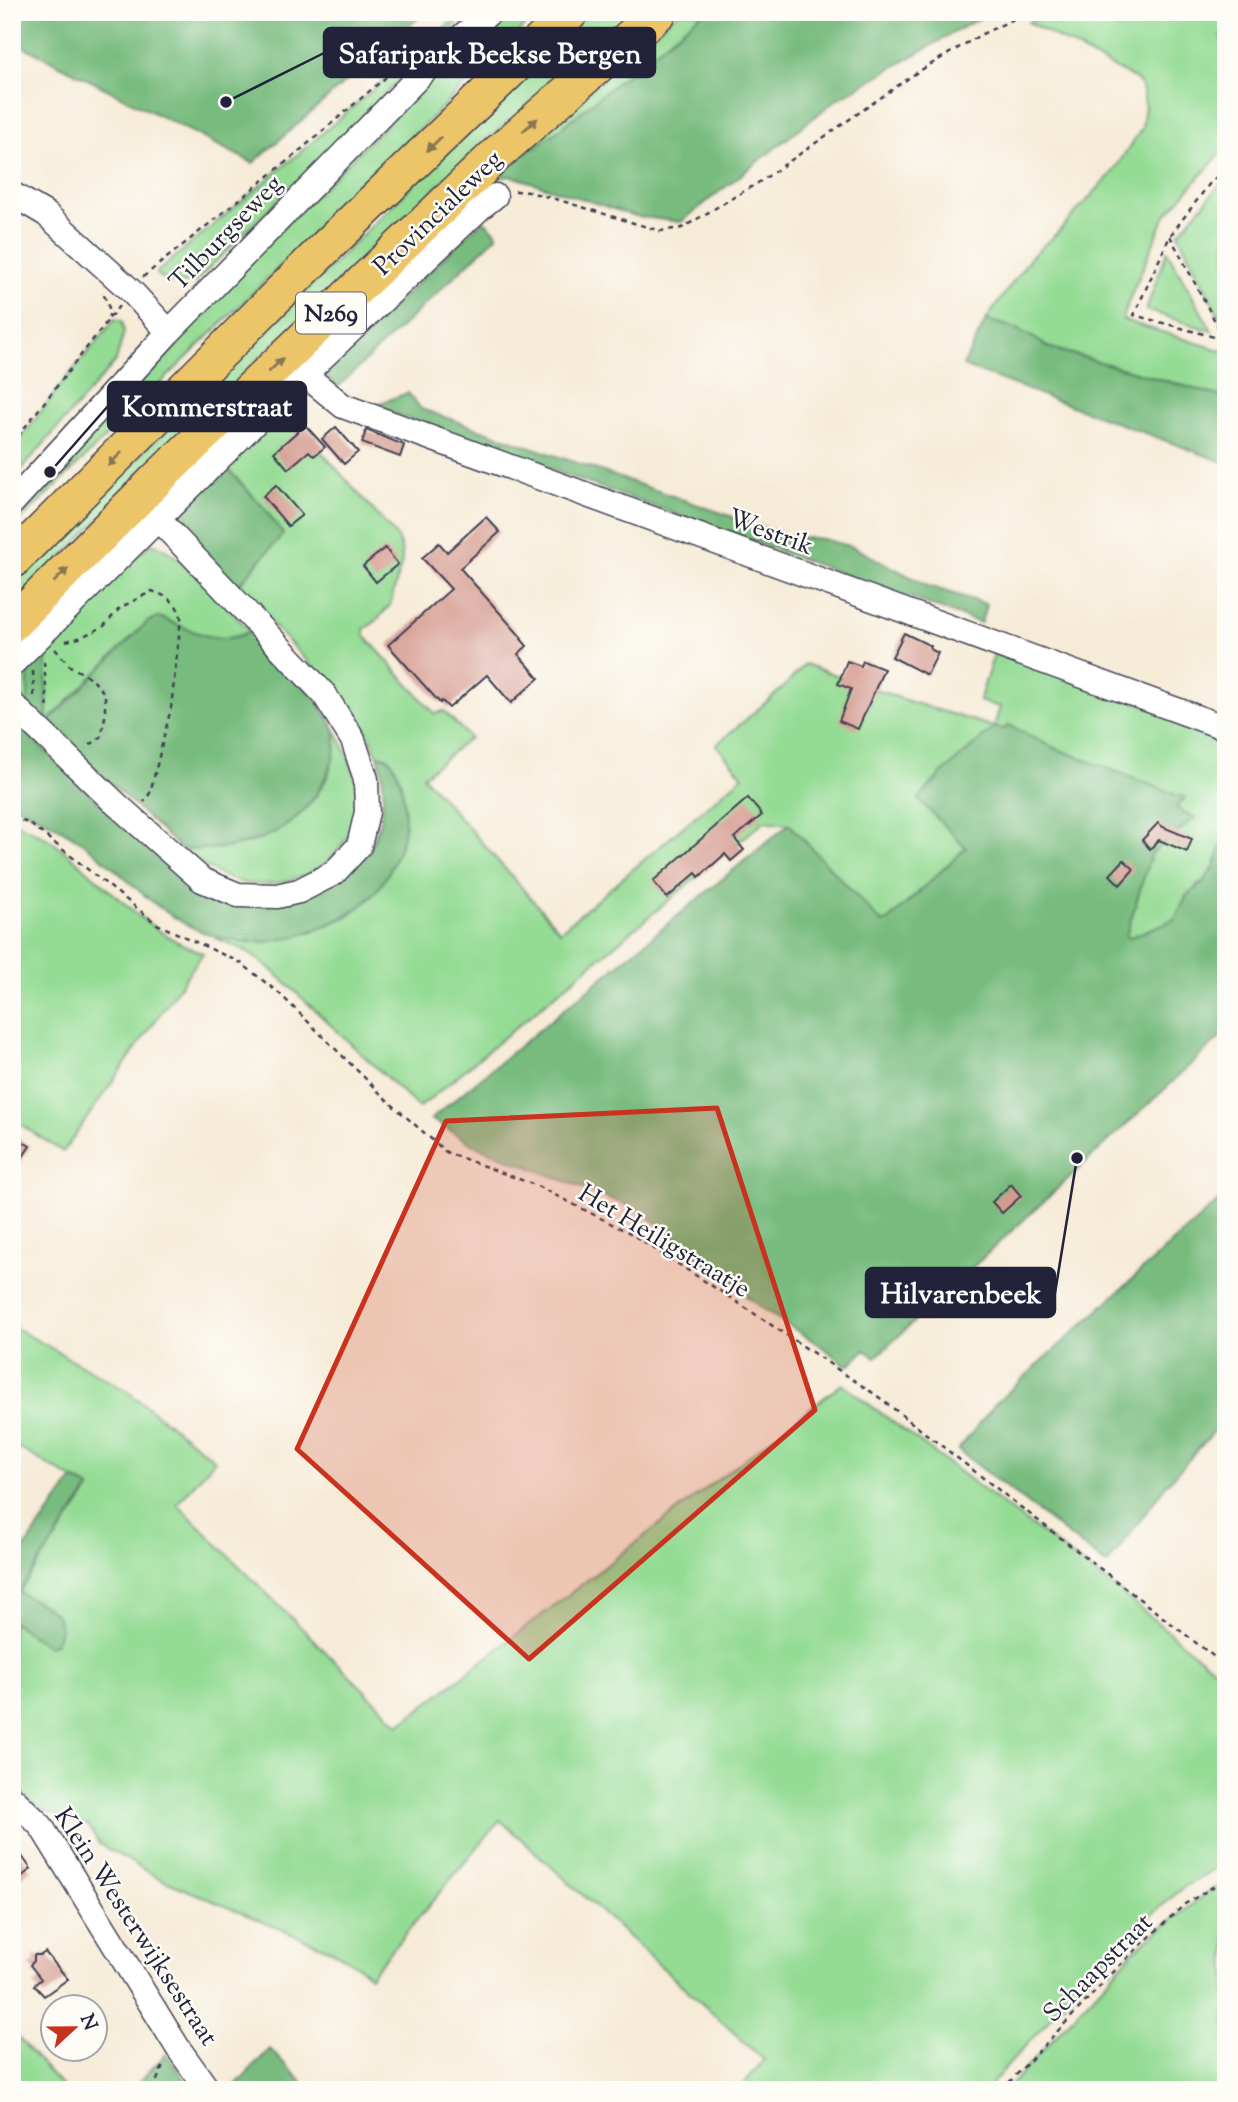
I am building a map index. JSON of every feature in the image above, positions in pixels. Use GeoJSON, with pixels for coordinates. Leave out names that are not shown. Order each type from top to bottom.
{"type":"FeatureCollection","features":[{"type":"Feature","properties":{"kind":"highway","name":"Provincialeweg"},"geometry":{"type":"LineString","coordinates":[[12,561],[328,245],[572,12]]}},
{"type":"Feature","properties":{"kind":"highway","name":"Provincialeweg"},"geometry":{"type":"LineString","coordinates":[[30,633],[155,481],[499,152],[659,12]]}},
{"type":"Feature","properties":{"kind":"street","name":"Tilburgseweg"},"geometry":{"type":"LineString","coordinates":[[12,503],[169,332],[438,58],[490,12]]}},
{"type":"Feature","properties":{"kind":"street"},"geometry":{"type":"LineString","coordinates":[[12,194],[46,214],[131,291],[169,332]]}},
{"type":"Feature","properties":{"kind":"street"},"geometry":{"type":"LineString","coordinates":[[12,664],[30,633],[158,519],[304,374],[495,196]]}},
{"type":"Feature","properties":{"kind":"street","name":"Westrik"},"geometry":{"type":"LineString","coordinates":[[304,374],[343,406],[1226,728]]}},
{"type":"Feature","properties":{"kind":"street"},"geometry":{"type":"LineString","coordinates":[[12,704],[42,721],[132,818],[202,880],[238,895],[277,896],[299,891],[334,873],[359,846],[367,812],[366,779],[353,740],[324,694],[158,519]]}},
{"type":"Feature","properties":{"kind":"street","name":"Klein Westerwijksestraat"},"geometry":{"type":"LineString","coordinates":[[12,1798],[41,1826],[178,2049],[208,2090]]}},
{"type":"Feature","properties":{"kind":"path"},"geometry":{"type":"LineString","coordinates":[[495,196],[505,191],[529,192],[660,231],[682,228],[761,181],[916,73],[982,34],[1028,12]]}},
{"type":"Feature","properties":{"kind":"path","name":"Tilburgseweg"},"geometry":{"type":"LineString","coordinates":[[148,272],[291,158],[392,72]]}},
{"type":"Feature","properties":{"kind":"path"},"geometry":{"type":"LineString","coordinates":[[1225,340],[1134,315],[1170,236],[1210,183],[1226,168]]}},
{"type":"Feature","properties":{"kind":"path"},"geometry":{"type":"LineString","coordinates":[[1170,236],[1225,340]]}},
{"type":"Feature","properties":{"kind":"path"},"geometry":{"type":"LineString","coordinates":[[12,444],[109,318]]}},
{"type":"Feature","properties":{"kind":"path"},"geometry":{"type":"LineString","coordinates":[[30,633],[63,641],[79,638],[103,627],[120,608],[152,591],[167,597],[178,607],[181,618],[171,708],[150,793],[132,818]]}},
{"type":"Feature","properties":{"kind":"path"},"geometry":{"type":"LineString","coordinates":[[30,633],[42,721]]}},
{"type":"Feature","properties":{"kind":"path"},"geometry":{"type":"LineString","coordinates":[[30,633],[46,697],[42,721]]}},
{"type":"Feature","properties":{"kind":"path"},"geometry":{"type":"LineString","coordinates":[[30,633],[70,666],[92,678],[105,694],[105,717],[101,737],[83,750]]}},
{"type":"Feature","properties":{"kind":"path","name":"Het Heiligstraatje"},"geometry":{"type":"LineString","coordinates":[[12,818],[29,823],[157,924],[241,963],[280,994],[388,1101],[446,1152],[534,1185],[630,1233],[737,1302],[876,1395],[1226,1666]]}},
{"type":"Feature","properties":{"kind":"path","name":"Schaapstraat"},"geometry":{"type":"LineString","coordinates":[[1002,2090],[1123,1962],[1185,1904],[1226,1879]]}},
{"type":"Feature","properties":{"kind":"path"},"geometry":{"type":"LineString","coordinates":[[153,2090],[166,2059],[178,2049]]}},
{"type":"Feature","properties":{"kind":"highlighted area"},"geometry":{"type":"Polygon","coordinates":[[[717,1108],[815,1410],[529,1659],[297,1449],[446,1121],[717,1108]]]}},
{"type":"Feature","properties":{"kind":"green space"},"geometry":{"type":"Polygon","coordinates":[[[12,12],[425,12],[253,163],[12,41],[12,12]]]}},
{"type":"Feature","properties":{"kind":"green space"},"geometry":{"type":"Polygon","coordinates":[[[463,12],[469,12],[195,282],[176,284],[157,275],[157,272],[463,12]]]}},
{"type":"Feature","properties":{"kind":"green space"},"geometry":{"type":"Polygon","coordinates":[[[499,12],[539,12],[12,529],[12,520],[242,268],[499,12]]]}},
{"type":"Feature","properties":{"kind":"green space"},"geometry":{"type":"Polygon","coordinates":[[[587,12],[635,12],[473,152],[250,367],[12,607],[12,583],[587,12]]]}},
{"type":"Feature","properties":{"kind":"green space"},"geometry":{"type":"Polygon","coordinates":[[[678,12],[704,12],[556,132],[496,172],[678,12]]]}},
{"type":"Feature","properties":{"kind":"green space"},"geometry":{"type":"Polygon","coordinates":[[[704,12],[990,12],[836,100],[681,222],[635,216],[512,176],[488,179],[556,132],[704,12]]]}},
{"type":"Feature","properties":{"kind":"green space"},"geometry":{"type":"Polygon","coordinates":[[[1051,12],[1226,12],[1226,27],[1220,36],[1226,46],[1226,147],[1165,216],[1123,320],[1226,352],[1226,398],[1047,347],[1018,330],[986,320],[1031,257],[1113,172],[1142,128],[1145,105],[1143,90],[1137,80],[1028,22],[1051,12]]]}},
{"type":"Feature","properties":{"kind":"green space"},"geometry":{"type":"Polygon","coordinates":[[[1226,178],[1226,330],[1178,234],[1226,178]]]}},
{"type":"Feature","properties":{"kind":"green space"},"geometry":{"type":"Polygon","coordinates":[[[483,220],[497,236],[338,387],[329,379],[325,371],[483,220]]]}},
{"type":"Feature","properties":{"kind":"green space"},"geometry":{"type":"Polygon","coordinates":[[[1167,251],[1212,331],[1146,310],[1167,251]]]}},
{"type":"Feature","properties":{"kind":"green space"},"geometry":{"type":"Polygon","coordinates":[[[115,319],[122,321],[124,332],[116,361],[12,480],[12,451],[60,386],[115,319]]]}},
{"type":"Feature","properties":{"kind":"green space"},"geometry":{"type":"Polygon","coordinates":[[[986,320],[1018,330],[1047,347],[1226,398],[1226,463],[963,366],[986,320]]]}},
{"type":"Feature","properties":{"kind":"green space"},"geometry":{"type":"Polygon","coordinates":[[[408,393],[421,409],[788,536],[823,539],[853,547],[928,586],[986,604],[981,623],[372,406],[408,393]]]}},
{"type":"Feature","properties":{"kind":"green space"},"geometry":{"type":"Polygon","coordinates":[[[282,407],[396,536],[401,547],[402,561],[390,605],[375,622],[364,629],[365,636],[435,714],[444,711],[470,738],[423,776],[560,931],[743,776],[716,745],[785,686],[805,664],[905,700],[994,727],[1000,707],[979,701],[995,651],[1226,734],[1226,866],[1222,877],[1197,885],[1172,924],[1133,945],[1122,931],[946,821],[970,844],[882,924],[789,824],[764,821],[419,1108],[269,967],[244,950],[215,938],[269,942],[311,932],[349,916],[383,883],[388,758],[378,755],[357,714],[237,587],[283,534],[265,509],[223,464],[282,407]]]}},
{"type":"Feature","properties":{"kind":"green space"},"geometry":{"type":"Polygon","coordinates":[[[223,464],[265,509],[283,534],[237,587],[199,548],[185,525],[182,514],[185,504],[198,488],[223,464]]]}},
{"type":"Feature","properties":{"kind":"green space"},"geometry":{"type":"Polygon","coordinates":[[[151,543],[163,548],[189,568],[250,631],[227,638],[204,635],[159,617],[147,622],[46,723],[46,642],[151,543]]]}},
{"type":"Feature","properties":{"kind":"green space"},"geometry":{"type":"Polygon","coordinates":[[[159,617],[215,637],[239,636],[250,631],[311,694],[330,721],[336,743],[329,769],[316,795],[302,813],[286,826],[248,843],[227,847],[181,849],[28,706],[28,661],[46,642],[47,723],[147,622],[159,617]]]}},
{"type":"Feature","properties":{"kind":"green space"},"geometry":{"type":"Polygon","coordinates":[[[28,661],[28,706],[12,691],[12,677],[28,661]]]}},
{"type":"Feature","properties":{"kind":"green space"},"geometry":{"type":"Polygon","coordinates":[[[12,719],[173,869],[256,905],[369,852],[378,828],[382,805],[383,780],[378,755],[388,758],[398,774],[404,808],[402,839],[390,869],[375,893],[340,919],[299,935],[274,941],[229,940],[207,934],[164,911],[98,854],[72,836],[12,804],[12,719]]]}},
{"type":"Feature","properties":{"kind":"green space"},"geometry":{"type":"Polygon","coordinates":[[[329,719],[352,767],[358,799],[352,827],[335,855],[313,871],[296,878],[279,883],[253,884],[224,876],[181,849],[218,848],[251,842],[295,818],[319,791],[331,767],[329,719]]]}},
{"type":"Feature","properties":{"kind":"green space"},"geometry":{"type":"Polygon","coordinates":[[[1009,725],[1050,746],[1185,798],[1176,808],[1195,818],[1151,854],[1126,936],[1128,938],[1175,919],[1187,895],[1202,884],[1215,866],[1226,829],[1226,1032],[876,1357],[865,1350],[848,1366],[761,1308],[647,1215],[476,1146],[431,1119],[789,824],[882,923],[889,920],[966,848],[919,798],[941,774],[995,727],[1004,729],[1009,725]]]}},
{"type":"Feature","properties":{"kind":"green space"},"geometry":{"type":"Polygon","coordinates":[[[12,821],[51,841],[70,855],[160,932],[203,953],[63,1152],[12,1119],[12,821]]]}},
{"type":"Feature","properties":{"kind":"green space"},"geometry":{"type":"Polygon","coordinates":[[[1226,1194],[1226,1418],[1167,1484],[1107,1565],[958,1450],[995,1404],[1226,1194]]]}},
{"type":"Feature","properties":{"kind":"green space"},"geometry":{"type":"Polygon","coordinates":[[[12,1326],[127,1391],[215,1460],[177,1504],[399,1725],[842,1384],[1120,1592],[1226,1679],[1226,1862],[1184,1887],[1114,1947],[986,2090],[738,2090],[764,2060],[500,1820],[370,1976],[333,1951],[163,1880],[99,1844],[89,1826],[37,1808],[12,1784],[12,1621],[47,1646],[52,1611],[19,1592],[90,1489],[12,1444],[12,1326]]]}},
{"type":"Feature","properties":{"kind":"green space"},"geometry":{"type":"Polygon","coordinates":[[[73,1479],[90,1488],[19,1592],[48,1608],[58,1617],[60,1630],[55,1644],[47,1646],[12,1621],[12,1566],[73,1479]]]}},
{"type":"Feature","properties":{"kind":"green space"},"geometry":{"type":"Polygon","coordinates":[[[1226,1882],[1226,2090],[1006,2090],[1136,1949],[1210,1890],[1226,1882]]]}},
{"type":"Feature","properties":{"kind":"green space"},"geometry":{"type":"Polygon","coordinates":[[[12,2031],[38,2060],[38,2064],[42,2064],[65,2090],[12,2090],[12,2031]]]}},
{"type":"Feature","properties":{"kind":"green space"},"geometry":{"type":"Polygon","coordinates":[[[270,2049],[310,2090],[231,2090],[270,2049]]]}},
{"type":"Feature","properties":{"kind":"green space"},"geometry":{"type":"Polygon","coordinates":[[[166,2054],[192,2090],[131,2090],[166,2054]]]}},
{"type":"Feature","properties":{"kind":"building"},"geometry":{"type":"Polygon","coordinates":[[[305,425],[325,447],[314,456],[309,451],[288,469],[274,452],[305,425]]]}},
{"type":"Feature","properties":{"kind":"building"},"geometry":{"type":"Polygon","coordinates":[[[336,427],[358,452],[344,464],[322,439],[336,427]]]}},
{"type":"Feature","properties":{"kind":"building"},"geometry":{"type":"Polygon","coordinates":[[[366,430],[404,445],[400,457],[362,443],[366,430]]]}},
{"type":"Feature","properties":{"kind":"building"},"geometry":{"type":"Polygon","coordinates":[[[276,485],[302,515],[288,526],[263,496],[276,485]]]}},
{"type":"Feature","properties":{"kind":"building"},"geometry":{"type":"Polygon","coordinates":[[[486,517],[500,532],[460,568],[522,638],[527,646],[518,654],[539,678],[511,703],[487,675],[449,708],[442,701],[440,703],[388,645],[451,589],[422,558],[439,543],[447,552],[486,517]]]}},
{"type":"Feature","properties":{"kind":"building"},"geometry":{"type":"Polygon","coordinates":[[[385,548],[398,564],[376,582],[363,566],[385,548]]]}},
{"type":"Feature","properties":{"kind":"building"},"geometry":{"type":"Polygon","coordinates":[[[904,633],[931,646],[930,649],[938,653],[927,675],[892,657],[904,633]]]}},
{"type":"Feature","properties":{"kind":"building"},"geometry":{"type":"Polygon","coordinates":[[[847,661],[861,666],[863,661],[884,669],[858,729],[839,721],[851,689],[838,684],[847,661]]]}},
{"type":"Feature","properties":{"kind":"building"},"geometry":{"type":"Polygon","coordinates":[[[748,798],[762,815],[734,838],[744,850],[731,861],[725,854],[699,877],[696,873],[667,898],[653,881],[748,798]]]}},
{"type":"Feature","properties":{"kind":"building"},"geometry":{"type":"Polygon","coordinates":[[[1158,823],[1192,839],[1187,852],[1159,840],[1150,849],[1142,840],[1158,823]]]}},
{"type":"Feature","properties":{"kind":"building"},"geometry":{"type":"Polygon","coordinates":[[[1124,860],[1134,869],[1120,885],[1110,875],[1124,860]]]}},
{"type":"Feature","properties":{"kind":"building"},"geometry":{"type":"Polygon","coordinates":[[[12,1135],[30,1146],[12,1173],[12,1135]]]}},
{"type":"Feature","properties":{"kind":"building"},"geometry":{"type":"Polygon","coordinates":[[[1011,1184],[1021,1196],[1002,1213],[992,1202],[1011,1184]]]}},
{"type":"Feature","properties":{"kind":"building"},"geometry":{"type":"Polygon","coordinates":[[[12,1842],[31,1869],[12,1884],[12,1842]]]}},
{"type":"Feature","properties":{"kind":"building"},"geometry":{"type":"Polygon","coordinates":[[[45,1952],[68,1979],[47,1994],[42,1994],[34,1985],[41,1979],[30,1965],[34,1961],[34,1955],[45,1952]]]}},
{"type":"Feature","properties":{"kind":"place","name":"Safaripark Beekse Bergen"},"geometry":{"type":"Point","coordinates":[226,102]}},
{"type":"Feature","properties":{"kind":"place","name":"Kommerstraat"},"geometry":{"type":"Point","coordinates":[50,472]}},
{"type":"Feature","properties":{"kind":"place","name":"Hilvarenbeek"},"geometry":{"type":"Point","coordinates":[1077,1158]}}]}
